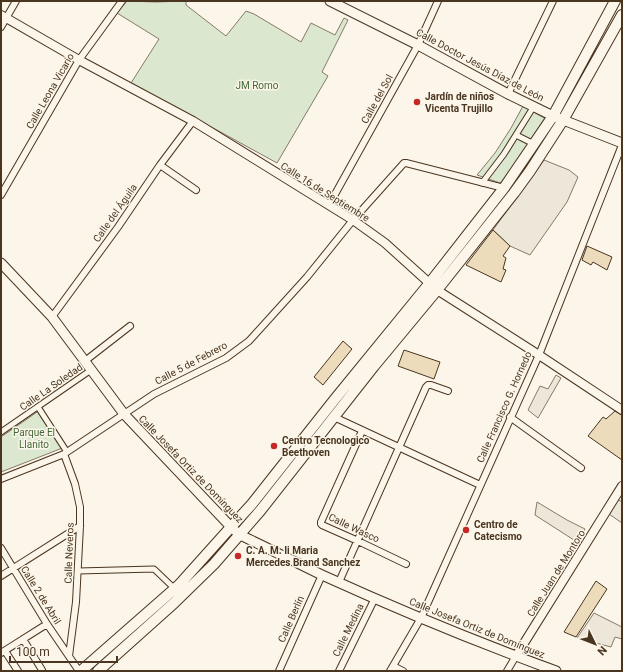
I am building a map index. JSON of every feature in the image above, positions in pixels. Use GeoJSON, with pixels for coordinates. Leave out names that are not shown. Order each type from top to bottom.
{"type":"FeatureCollection","features":[{"type":"Feature","properties":{"kind":"main road","name":"Calle Doctor Jesús Díaz de León"},"geometry":{"type":"LineString","coordinates":[[330,1],[418,45],[508,94],[553,116],[622,144]]}},
{"type":"Feature","properties":{"kind":"main road"},"geometry":{"type":"LineString","coordinates":[[98,671],[174,603],[214,564],[260,511],[374,366],[504,188],[553,116],[615,1]]}},
{"type":"Feature","properties":{"kind":"main road"},"geometry":{"type":"LineString","coordinates":[[80,671],[174,589],[232,527],[335,399],[514,193],[563,120],[622,15]]}},
{"type":"Feature","properties":{"kind":"main road","name":"Calle Josefa Ortiz de Domínguez"},"geometry":{"type":"LineString","coordinates":[[1,263],[52,317],[124,414],[240,535],[322,575],[421,618],[556,671]]}},
{"type":"Feature","properties":{"kind":"street"},"geometry":{"type":"LineString","coordinates":[[1,27],[4,17],[16,1]]}},
{"type":"Feature","properties":{"kind":"street","name":"Calle Leona Vicario"},"geometry":{"type":"LineString","coordinates":[[1,195],[80,60],[122,1]]}},
{"type":"Feature","properties":{"kind":"street","name":"Calle del Sol"},"geometry":{"type":"LineString","coordinates":[[329,205],[418,45],[438,1]]}},
{"type":"Feature","properties":{"kind":"street"},"geometry":{"type":"LineString","coordinates":[[508,94],[553,1]]}},
{"type":"Feature","properties":{"kind":"street","name":"Calle 16 de Septiembre"},"geometry":{"type":"LineString","coordinates":[[4,17],[193,121],[353,220],[385,243],[433,287],[622,410]]}},
{"type":"Feature","properties":{"kind":"street"},"geometry":{"type":"LineString","coordinates":[[504,188],[482,183],[504,154],[534,106]]}},
{"type":"Feature","properties":{"kind":"street","name":"Calle del Águila"},"geometry":{"type":"LineString","coordinates":[[52,317],[193,121]]}},
{"type":"Feature","properties":{"kind":"street"},"geometry":{"type":"LineString","coordinates":[[516,135],[530,142]]}},
{"type":"Feature","properties":{"kind":"street","name":"Calle Francisco G. Hornedo"},"geometry":{"type":"LineString","coordinates":[[392,668],[421,618],[539,355],[622,144]]}},
{"type":"Feature","properties":{"kind":"street","name":"Calle 5 de Febrero"},"geometry":{"type":"LineString","coordinates":[[1,479],[65,453],[154,394],[226,358],[249,341],[307,277],[353,220],[404,164],[406,163],[482,183]]}},
{"type":"Feature","properties":{"kind":"street"},"geometry":{"type":"LineString","coordinates":[[160,165],[196,190]]}},
{"type":"Feature","properties":{"kind":"street"},"geometry":{"type":"LineString","coordinates":[[85,361],[130,326]]}},
{"type":"Feature","properties":{"kind":"street","name":"Calle La Soledad"},"geometry":{"type":"LineString","coordinates":[[1,432],[91,370]]}},
{"type":"Feature","properties":{"kind":"street"},"geometry":{"type":"LineString","coordinates":[[339,582],[428,385],[448,391]]}},
{"type":"Feature","properties":{"kind":"street"},"geometry":{"type":"LineString","coordinates":[[38,407],[65,453]]}},
{"type":"Feature","properties":{"kind":"street"},"geometry":{"type":"LineString","coordinates":[[334,417],[480,485]]}},
{"type":"Feature","properties":{"kind":"street"},"geometry":{"type":"LineString","coordinates":[[510,417],[580,468]]}},
{"type":"Feature","properties":{"kind":"street","name":"Calle Wasco"},"geometry":{"type":"LineString","coordinates":[[362,431],[320,522],[322,525],[406,564]]}},
{"type":"Feature","properties":{"kind":"street","name":"Calle Neveros"},"geometry":{"type":"LineString","coordinates":[[65,453],[75,484],[80,507],[76,602],[69,656]]}},
{"type":"Feature","properties":{"kind":"street","name":"Calle Juan de Montoro"},"geometry":{"type":"LineString","coordinates":[[507,671],[622,486]]}},
{"type":"Feature","properties":{"kind":"street"},"geometry":{"type":"LineString","coordinates":[[1,576],[80,526]]}},
{"type":"Feature","properties":{"kind":"street","name":"Calle 2 de Abril"},"geometry":{"type":"LineString","coordinates":[[1,548],[47,624],[80,671]]}},
{"type":"Feature","properties":{"kind":"street"},"geometry":{"type":"LineString","coordinates":[[78,570],[154,569],[174,589]]}},
{"type":"Feature","properties":{"kind":"street","name":"Calle Berlín"},"geometry":{"type":"LineString","coordinates":[[279,671],[322,575]]}},
{"type":"Feature","properties":{"kind":"street","name":"Calle Medina"},"geometry":{"type":"LineString","coordinates":[[339,671],[375,598]]}},
{"type":"Feature","properties":{"kind":"street"},"geometry":{"type":"LineString","coordinates":[[18,671],[3,652],[47,624]]}},
{"type":"Feature","properties":{"kind":"street"},"geometry":{"type":"LineString","coordinates":[[23,639],[42,670]]}},
{"type":"Feature","properties":{"kind":"street"},"geometry":{"type":"LineString","coordinates":[[392,668],[403,671]]}},
{"type":"Feature","properties":{"kind":"green space","name":"JM Romo"},"geometry":{"type":"Polygon","coordinates":[[[127,1],[186,1],[186,5],[226,36],[246,11],[254,14],[301,42],[311,23],[335,35],[344,18],[348,20],[322,72],[328,76],[277,163],[131,83],[159,39],[117,13],[127,1]]]}},
{"type":"Feature","properties":{"kind":"green space"},"geometry":{"type":"Polygon","coordinates":[[[523,106],[546,119],[503,184],[477,175],[495,153],[523,106]]]}},
{"type":"Feature","properties":{"kind":"green space","name":"Parque El Llanito"},"geometry":{"type":"Polygon","coordinates":[[[40,410],[65,447],[1,472],[1,437],[40,410]]]}},
{"type":"Feature","properties":{"kind":"shaded area"},"geometry":{"type":"Polygon","coordinates":[[[544,160],[569,170],[578,177],[567,202],[530,255],[510,246],[493,230],[544,160]]]}},
{"type":"Feature","properties":{"kind":"shaded area"},"geometry":{"type":"Polygon","coordinates":[[[556,375],[561,378],[538,418],[528,410],[540,386],[548,389],[556,375]]]}},
{"type":"Feature","properties":{"kind":"shaded area"},"geometry":{"type":"Polygon","coordinates":[[[617,499],[622,502],[622,523],[609,514],[617,499]]]}},
{"type":"Feature","properties":{"kind":"shaded area"},"geometry":{"type":"Polygon","coordinates":[[[537,502],[585,529],[577,542],[535,515],[537,502]]]}},
{"type":"Feature","properties":{"kind":"shaded area"},"geometry":{"type":"Polygon","coordinates":[[[594,613],[622,627],[622,639],[615,637],[611,647],[577,638],[594,613]]]}},
{"type":"Feature","properties":{"kind":"building"},"geometry":{"type":"Polygon","coordinates":[[[493,230],[510,246],[503,256],[506,258],[503,269],[506,270],[501,282],[466,265],[493,230]]]}},
{"type":"Feature","properties":{"kind":"building"},"geometry":{"type":"Polygon","coordinates":[[[587,246],[612,257],[607,270],[593,262],[591,265],[582,260],[587,246]]]}},
{"type":"Feature","properties":{"kind":"building"},"geometry":{"type":"Polygon","coordinates":[[[343,341],[352,349],[323,385],[314,377],[343,341]]]}},
{"type":"Feature","properties":{"kind":"building"},"geometry":{"type":"Polygon","coordinates":[[[404,350],[440,362],[434,379],[398,366],[404,350]]]}},
{"type":"Feature","properties":{"kind":"building"},"geometry":{"type":"Polygon","coordinates":[[[615,411],[622,415],[622,460],[588,436],[603,417],[606,419],[615,411]]]}},
{"type":"Feature","properties":{"kind":"building"},"geometry":{"type":"Polygon","coordinates":[[[596,581],[607,589],[576,637],[564,632],[596,581]]]}},
{"type":"Feature","properties":{"kind":"place","name":"Jardín de niños Vicenta Trujillo"},"geometry":{"type":"Point","coordinates":[417,102]}},
{"type":"Feature","properties":{"kind":"place","name":"Centro Tecnologico Beethoven"},"geometry":{"type":"Point","coordinates":[274,446]}},
{"type":"Feature","properties":{"kind":"place","name":"Centro de Catecismo"},"geometry":{"type":"Point","coordinates":[466,530]}},
{"type":"Feature","properties":{"kind":"place","name":"C. A. M. Ii Maria Mercedes Brand Sanchez"},"geometry":{"type":"Point","coordinates":[238,556]}}]}
